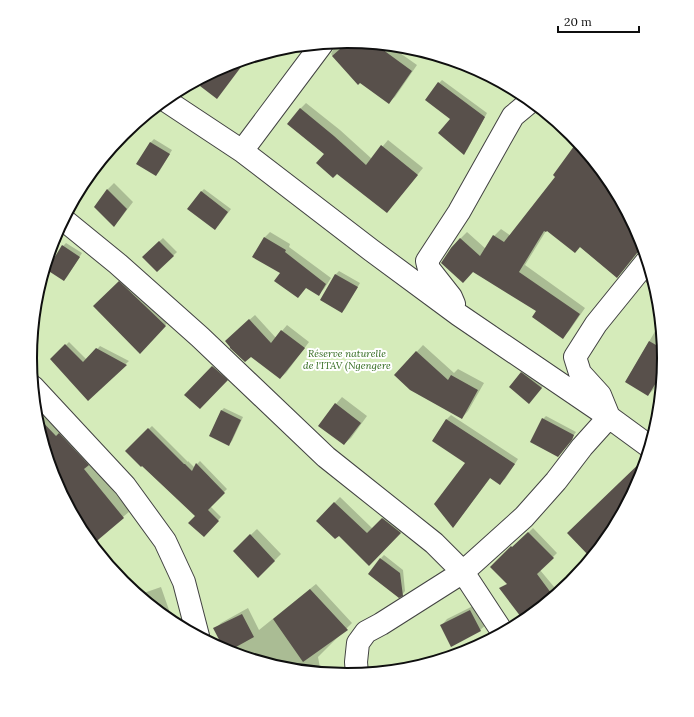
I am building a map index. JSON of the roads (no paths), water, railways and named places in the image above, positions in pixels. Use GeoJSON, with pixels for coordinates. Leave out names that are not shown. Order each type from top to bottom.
{"type":"FeatureCollection","features":[{"type":"Feature","properties":{"kind":"street"},"geometry":{"type":"LineString","coordinates":[[242,151],[318,50]]}},
{"type":"Feature","properties":{"kind":"street"},"geometry":{"type":"LineString","coordinates":[[171,104],[242,151],[371,250],[459,314],[645,443]]}},
{"type":"Feature","properties":{"kind":"street"},"geometry":{"type":"LineString","coordinates":[[459,314],[451,297],[429,269],[428,261],[459,212],[513,116],[525,106]]}},
{"type":"Feature","properties":{"kind":"street"},"geometry":{"type":"LineString","coordinates":[[68,223],[118,264],[200,337],[326,457],[434,543],[462,572],[500,628]]}},
{"type":"Feature","properties":{"kind":"street"},"geometry":{"type":"LineString","coordinates":[[609,417],[600,395],[580,373],[575,357],[596,324],[643,266]]}},
{"type":"Feature","properties":{"kind":"street"},"geometry":{"type":"LineString","coordinates":[[39,394],[126,486],[165,541],[184,582],[196,629]]}},
{"type":"Feature","properties":{"kind":"street"},"geometry":{"type":"LineString","coordinates":[[356,668],[358,643],[366,632],[462,572],[524,517],[609,417]]}},
{"type":"Feature","properties":{"kind":"park label","name":"Réserve naturelle de l'ITAV (Ngengere"},"geometry":{"type":"Point","coordinates":[347,358]}}]}
